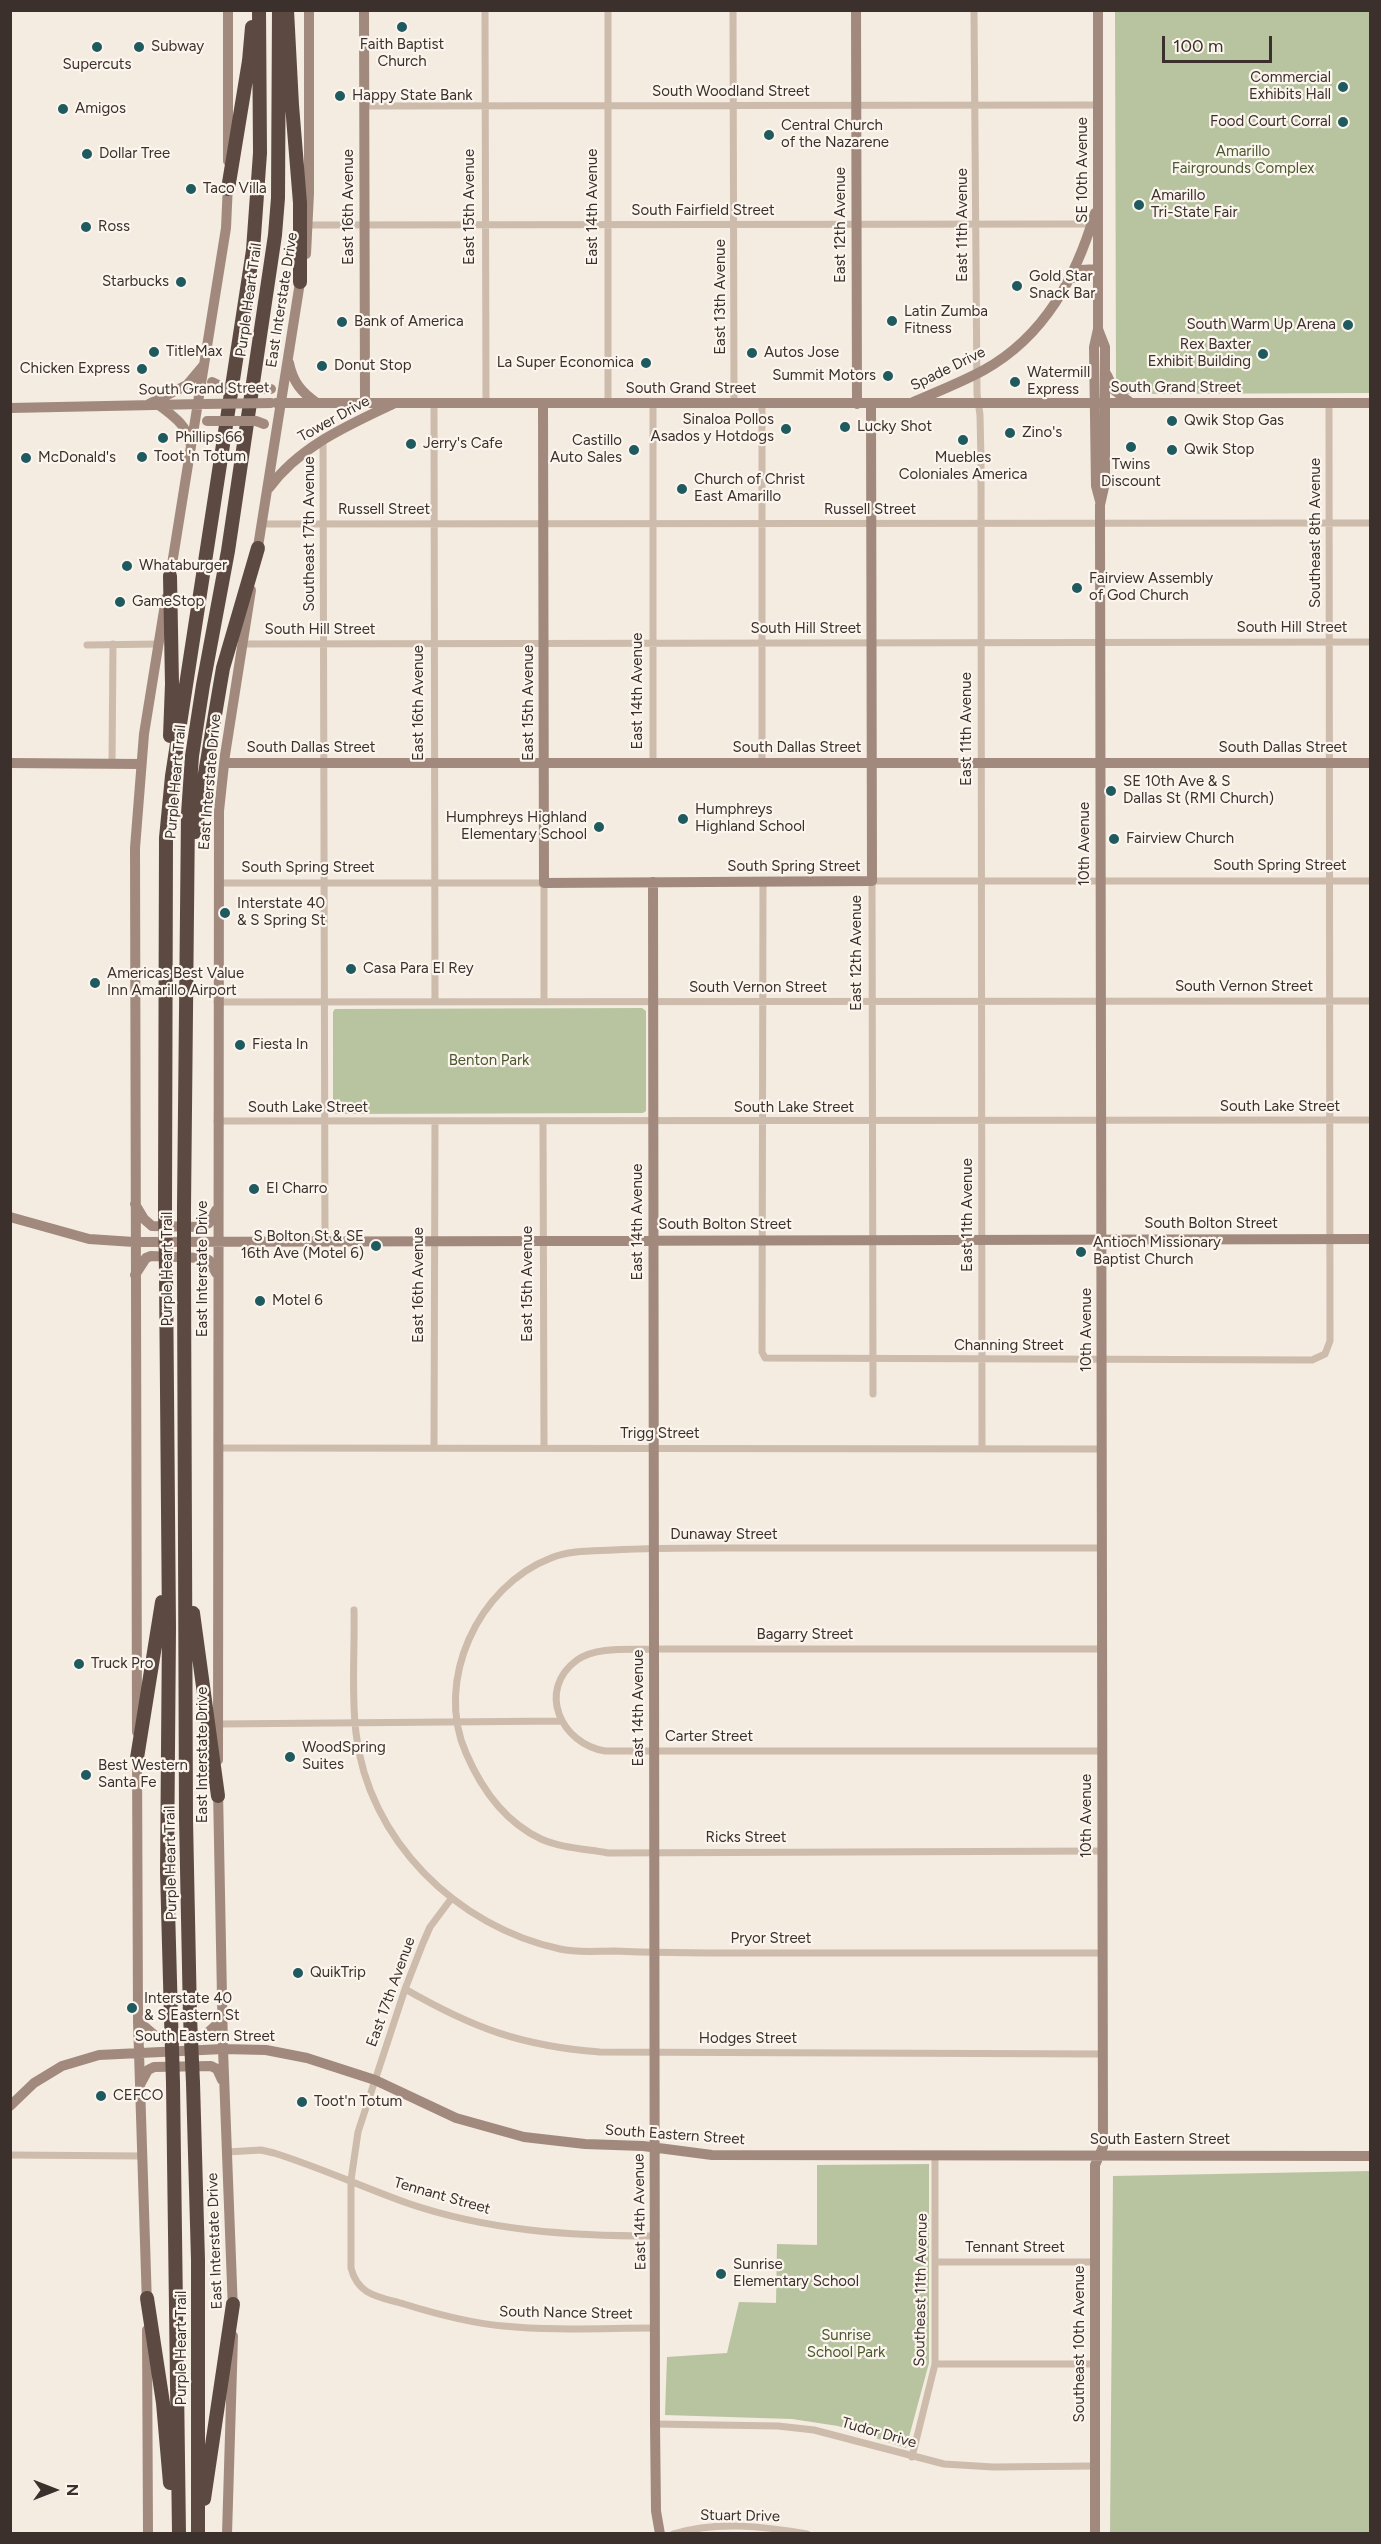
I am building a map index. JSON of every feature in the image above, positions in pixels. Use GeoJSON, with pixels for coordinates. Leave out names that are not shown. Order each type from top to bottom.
{"type":"FeatureCollection","features":[{"type":"Feature","properties":{"kind":"highway"},"geometry":{"type":"LineString","coordinates":[[228,189],[249,61],[254,10]]}},
{"type":"Feature","properties":{"kind":"highway","name":"Purple Heart Trail"},"geometry":{"type":"LineString","coordinates":[[177,2534],[173,2083],[167,1872],[166,838],[253,250],[260,153],[259,10]]}},
{"type":"Feature","properties":{"kind":"highway","name":"Purple Heart Trail"},"geometry":{"type":"LineString","coordinates":[[198,2534],[198,2272],[186,1819],[184,1208],[188,814],[192,756],[202,685],[228,551],[275,235],[278,198],[279,10]]}},
{"type":"Feature","properties":{"kind":"highway"},"geometry":{"type":"LineString","coordinates":[[288,10],[292,105],[300,203],[300,282]]}},
{"type":"Feature","properties":{"kind":"highway"},"geometry":{"type":"LineString","coordinates":[[186,903],[195,827],[223,668],[258,548]]}},
{"type":"Feature","properties":{"kind":"highway"},"geometry":{"type":"LineString","coordinates":[[170,576],[172,684],[170,799]]}},
{"type":"Feature","properties":{"kind":"highway"},"geometry":{"type":"LineString","coordinates":[[137,1758],[168,1568]]}},
{"type":"Feature","properties":{"kind":"highway"},"geometry":{"type":"LineString","coordinates":[[185,1578],[194,1619],[218,1796]]}},
{"type":"Feature","properties":{"kind":"highway"},"geometry":{"type":"LineString","coordinates":[[147,2298],[163,2403],[177,2534]]}},
{"type":"Feature","properties":{"kind":"highway"},"geometry":{"type":"LineString","coordinates":[[198,2518],[207,2489],[233,2304]]}},
{"type":"Feature","properties":{"kind":"main road"},"geometry":{"type":"LineString","coordinates":[[148,2534],[147,2298],[138,2021],[134,1242],[135,848],[141,764],[193,429],[201,404],[204,366],[226,228],[228,10]]}},
{"type":"Feature","properties":{"kind":"main road","name":"East Interstate Drive"},"geometry":{"type":"LineString","coordinates":[[228,2534],[233,2304],[223,2049],[218,1796],[219,811],[224,763],[274,443],[276,403],[285,379],[308,225],[309,10]]}},
{"type":"Feature","properties":{"kind":"main road","name":"East 16th Avenue"},"geometry":{"type":"LineString","coordinates":[[364,10],[365,403]]}},
{"type":"Feature","properties":{"kind":"main road","name":"East 12th Avenue"},"geometry":{"type":"LineString","coordinates":[[856,10],[857,404]]}},
{"type":"Feature","properties":{"kind":"main road","name":"SE 10th Avenue"},"geometry":{"type":"LineString","coordinates":[[1098,10],[1098,201]]}},
{"type":"Feature","properties":{"kind":"main road","name":"Spade Drive"},"geometry":{"type":"LineString","coordinates":[[909,404],[977,374],[1008,354],[1037,327],[1054,307],[1070,280],[1095,224],[1098,201]]}},
{"type":"Feature","properties":{"kind":"main road","name":"SE 10th Avenue"},"geometry":{"type":"LineString","coordinates":[[1095,224],[1098,329]]}},
{"type":"Feature","properties":{"kind":"main road"},"geometry":{"type":"LineString","coordinates":[[1070,280],[1081,270],[1098,269]]}},
{"type":"Feature","properties":{"kind":"main road","name":"10th Avenue"},"geometry":{"type":"LineString","coordinates":[[1098,329],[1105,347],[1100,403]]}},
{"type":"Feature","properties":{"kind":"main road","name":"10th Avenue"},"geometry":{"type":"LineString","coordinates":[[1098,329],[1094,347],[1106,483],[1100,523],[1103,2147],[1099,2155]]}},
{"type":"Feature","properties":{"kind":"main road"},"geometry":{"type":"LineString","coordinates":[[288,357],[291,376],[298,386],[317,403]]}},
{"type":"Feature","properties":{"kind":"main road"},"geometry":{"type":"LineString","coordinates":[[204,366],[212,382],[224,388],[271,389],[285,379]]}},
{"type":"Feature","properties":{"kind":"main road"},"geometry":{"type":"LineString","coordinates":[[148,405],[187,385],[204,366]]}},
{"type":"Feature","properties":{"kind":"main road"},"geometry":{"type":"LineString","coordinates":[[1105,366],[1114,390],[1132,403]]}},
{"type":"Feature","properties":{"kind":"main road","name":"South Grand Street"},"geometry":{"type":"LineString","coordinates":[[10,408],[276,403],[1371,403]]}},
{"type":"Feature","properties":{"kind":"main road","name":"Tower Drive"},"geometry":{"type":"LineString","coordinates":[[267,491],[280,473],[323,439],[395,403]]}},
{"type":"Feature","properties":{"kind":"main road","name":"East 15th Avenue"},"geometry":{"type":"LineString","coordinates":[[543,404],[544,883]]}},
{"type":"Feature","properties":{"kind":"main road","name":"East 12th Avenue"},"geometry":{"type":"LineString","coordinates":[[871,404],[872,881]]}},
{"type":"Feature","properties":{"kind":"main road"},"geometry":{"type":"LineString","coordinates":[[159,405],[177,418],[184,427],[190,449]]}},
{"type":"Feature","properties":{"kind":"main road"},"geometry":{"type":"LineString","coordinates":[[193,429],[207,421],[256,421],[264,424],[274,443]]}},
{"type":"Feature","properties":{"kind":"main road"},"geometry":{"type":"LineString","coordinates":[[10,763],[141,764]]}},
{"type":"Feature","properties":{"kind":"main road","name":"South Dallas Street"},"geometry":{"type":"LineString","coordinates":[[224,763],[1371,763]]}},
{"type":"Feature","properties":{"kind":"main road","name":"South Spring Street"},"geometry":{"type":"LineString","coordinates":[[544,883],[872,881]]}},
{"type":"Feature","properties":{"kind":"main road","name":"East 14th Avenue"},"geometry":{"type":"LineString","coordinates":[[653,882],[655,2424],[656,2511],[660,2534]]}},
{"type":"Feature","properties":{"kind":"main road"},"geometry":{"type":"LineString","coordinates":[[135,1204],[144,1219],[152,1226],[201,1227],[209,1223],[218,1206]]}},
{"type":"Feature","properties":{"kind":"main road","name":"South Bolton Street"},"geometry":{"type":"LineString","coordinates":[[10,1217],[89,1239],[134,1242],[1371,1239]]}},
{"type":"Feature","properties":{"kind":"main road"},"geometry":{"type":"LineString","coordinates":[[135,1276],[140,1266],[151,1256],[209,1260],[218,1276]]}},
{"type":"Feature","properties":{"kind":"main road"},"geometry":{"type":"LineString","coordinates":[[138,2021],[158,2038],[204,2036],[223,2019]]}},
{"type":"Feature","properties":{"kind":"main road","name":"South Eastern Street"},"geometry":{"type":"LineString","coordinates":[[10,2106],[34,2083],[62,2066],[99,2055],[223,2049],[285,2052],[375,2080],[456,2118],[505,2132],[551,2141],[654,2147],[712,2155],[1371,2156]]}},
{"type":"Feature","properties":{"kind":"main road"},"geometry":{"type":"LineString","coordinates":[[141,2083],[148,2070],[154,2067],[211,2066],[217,2068],[225,2088]]}},
{"type":"Feature","properties":{"kind":"main road","name":"Southeast 10th Avenue"},"geometry":{"type":"LineString","coordinates":[[1095,2534],[1095,2165],[1099,2155]]}},
{"type":"Feature","properties":{"kind":"street","name":"East 15th Avenue"},"geometry":{"type":"LineString","coordinates":[[485,10],[486,404]]}},
{"type":"Feature","properties":{"kind":"street","name":"East 14th Avenue"},"geometry":{"type":"LineString","coordinates":[[608,10],[608,404]]}},
{"type":"Feature","properties":{"kind":"street","name":"East 13th Avenue"},"geometry":{"type":"LineString","coordinates":[[733,10],[734,404]]}},
{"type":"Feature","properties":{"kind":"street","name":"East 11th Avenue"},"geometry":{"type":"LineString","coordinates":[[974,10],[977,374],[981,523],[982,1448]]}},
{"type":"Feature","properties":{"kind":"street","name":"South Woodland Street"},"geometry":{"type":"LineString","coordinates":[[364,106],[1098,105]]}},
{"type":"Feature","properties":{"kind":"street","name":"South Fairfield Street"},"geometry":{"type":"LineString","coordinates":[[308,225],[1095,224]]}},
{"type":"Feature","properties":{"kind":"street","name":"East 16th Avenue"},"geometry":{"type":"LineString","coordinates":[[434,403],[435,1002]]}},
{"type":"Feature","properties":{"kind":"street","name":"Southeast 8th Avenue"},"geometry":{"type":"LineString","coordinates":[[1324,1354],[1330,1341],[1329,403]]}},
{"type":"Feature","properties":{"kind":"street","name":"East 14th Avenue"},"geometry":{"type":"LineString","coordinates":[[653,404],[653,762]]}},
{"type":"Feature","properties":{"kind":"street"},"geometry":{"type":"LineString","coordinates":[[762,404],[762,762]]}},
{"type":"Feature","properties":{"kind":"street","name":"Southeast 17th Avenue"},"geometry":{"type":"LineString","coordinates":[[323,439],[325,1241]]}},
{"type":"Feature","properties":{"kind":"street","name":"Russell Street"},"geometry":{"type":"LineString","coordinates":[[261,524],[1371,523]]}},
{"type":"Feature","properties":{"kind":"street","name":"South Hill Street"},"geometry":{"type":"LineString","coordinates":[[242,644],[1371,642]]}},
{"type":"Feature","properties":{"kind":"street"},"geometry":{"type":"LineString","coordinates":[[87,645],[159,644]]}},
{"type":"Feature","properties":{"kind":"street"},"geometry":{"type":"LineString","coordinates":[[112,764],[113,645]]}},
{"type":"Feature","properties":{"kind":"street","name":"South Spring Street"},"geometry":{"type":"LineString","coordinates":[[872,881],[1371,881]]}},
{"type":"Feature","properties":{"kind":"street","name":"East 12th Avenue"},"geometry":{"type":"LineString","coordinates":[[872,881],[873,1395]]}},
{"type":"Feature","properties":{"kind":"street"},"geometry":{"type":"LineString","coordinates":[[762,1240],[763,882]]}},
{"type":"Feature","properties":{"kind":"street","name":"South Spring Street"},"geometry":{"type":"LineString","coordinates":[[218,883],[544,883]]}},
{"type":"Feature","properties":{"kind":"street","name":"East 15th Avenue"},"geometry":{"type":"LineString","coordinates":[[544,883],[544,1002]]}},
{"type":"Feature","properties":{"kind":"street","name":"South Vernon Street"},"geometry":{"type":"LineString","coordinates":[[218,1002],[1371,1001]]}},
{"type":"Feature","properties":{"kind":"street","name":"South Lake Street"},"geometry":{"type":"LineString","coordinates":[[217,1121],[1371,1120]]}},
{"type":"Feature","properties":{"kind":"street","name":"East 15th Avenue"},"geometry":{"type":"LineString","coordinates":[[543,1121],[544,1447]]}},
{"type":"Feature","properties":{"kind":"street","name":"East 16th Avenue"},"geometry":{"type":"LineString","coordinates":[[434,1448],[435,1122]]}},
{"type":"Feature","properties":{"kind":"street","name":"Channing Street"},"geometry":{"type":"LineString","coordinates":[[762,1240],[762,1352],[765,1358],[1312,1360],[1324,1354]]}},
{"type":"Feature","properties":{"kind":"street","name":"Trigg Street"},"geometry":{"type":"LineString","coordinates":[[218,1448],[1102,1449]]}},
{"type":"Feature","properties":{"kind":"street","name":"Dunaway Street"},"geometry":{"type":"LineString","coordinates":[[457,1722],[456,1686],[459,1668],[478,1621],[502,1592],[550,1558],[590,1551],[654,1548],[1102,1548]]}},
{"type":"Feature","properties":{"kind":"street"},"geometry":{"type":"LineString","coordinates":[[354,1610],[355,1723],[364,1769],[381,1813],[399,1844],[452,1899]]}},
{"type":"Feature","properties":{"kind":"street","name":"Bagarry Street"},"geometry":{"type":"LineString","coordinates":[[561,1721],[557,1700],[565,1673],[578,1659],[597,1652],[654,1649],[1102,1649]]}},
{"type":"Feature","properties":{"kind":"street"},"geometry":{"type":"LineString","coordinates":[[218,1724],[561,1721]]}},
{"type":"Feature","properties":{"kind":"street","name":"Carter Street"},"geometry":{"type":"LineString","coordinates":[[561,1721],[582,1744],[594,1749],[1102,1751]]}},
{"type":"Feature","properties":{"kind":"street","name":"Ricks Street"},"geometry":{"type":"LineString","coordinates":[[457,1722],[462,1745],[478,1780],[515,1823],[542,1839],[558,1844],[608,1853],[654,1851],[1102,1851]]}},
{"type":"Feature","properties":{"kind":"street","name":"Pryor Street"},"geometry":{"type":"LineString","coordinates":[[452,1899],[473,1914],[514,1936],[561,1950],[654,1953],[1102,1953]]}},
{"type":"Feature","properties":{"kind":"street","name":"East 17th Avenue"},"geometry":{"type":"LineString","coordinates":[[373,2295],[358,2285],[351,2268],[351,2180],[358,2132],[405,1989],[430,1927],[452,1899]]}},
{"type":"Feature","properties":{"kind":"street","name":"Hodges Street"},"geometry":{"type":"LineString","coordinates":[[405,1989],[451,2016],[516,2040],[562,2049],[654,2052],[1102,2054]]}},
{"type":"Feature","properties":{"kind":"street","name":"Tennant Street"},"geometry":{"type":"LineString","coordinates":[[227,2152],[261,2150],[351,2180],[406,2202],[494,2225],[583,2236],[656,2236]]}},
{"type":"Feature","properties":{"kind":"street"},"geometry":{"type":"LineString","coordinates":[[10,2155],[143,2156]]}},
{"type":"Feature","properties":{"kind":"street","name":"Southeast 11th Avenue"},"geometry":{"type":"LineString","coordinates":[[912,2457],[935,2364],[935,2157]]}},
{"type":"Feature","properties":{"kind":"street","name":"Tennant Street"},"geometry":{"type":"LineString","coordinates":[[936,2262],[1095,2262]]}},
{"type":"Feature","properties":{"kind":"street","name":"South Nance Street"},"geometry":{"type":"LineString","coordinates":[[373,2295],[449,2317],[501,2326],[655,2328]]}},
{"type":"Feature","properties":{"kind":"street"},"geometry":{"type":"LineString","coordinates":[[935,2364],[1095,2364]]}},
{"type":"Feature","properties":{"kind":"street","name":"Tudor Drive"},"geometry":{"type":"LineString","coordinates":[[655,2424],[778,2426],[814,2430],[844,2436],[912,2457],[973,2467],[1095,2466]]}},
{"type":"Feature","properties":{"kind":"street","name":"Stuart Drive"},"geometry":{"type":"LineString","coordinates":[[673,2534],[705,2526],[750,2526],[807,2534]]}},
{"type":"Feature","properties":{"kind":"green space","name":"Amarillo Fairgrounds Complex"},"geometry":{"type":"Polygon","coordinates":[[[1115,11],[1370,11],[1370,393],[1126,394],[1116,378],[1115,11]]]}},
{"type":"Feature","properties":{"kind":"green space","name":"Benton Park"},"geometry":{"type":"Polygon","coordinates":[[[642,1008],[646,1011],[646,1111],[643,1113],[336,1114],[333,1111],[333,1012],[335,1009],[642,1008]]]}},
{"type":"Feature","properties":{"kind":"green space","name":"Sunrise School Park"},"geometry":{"type":"Polygon","coordinates":[[[929,2164],[929,2363],[906,2448],[838,2426],[792,2419],[665,2415],[667,2357],[727,2353],[739,2302],[776,2303],[777,2244],[817,2245],[817,2165],[929,2164]]]}},
{"type":"Feature","properties":{"kind":"green space"},"geometry":{"type":"Polygon","coordinates":[[[1370,2171],[1370,2533],[1110,2533],[1113,2176],[1370,2171]]]}},
{"type":"Feature","properties":{"kind":"place","name":"Faith Baptist Church"},"geometry":{"type":"Point","coordinates":[402,27]}},
{"type":"Feature","properties":{"kind":"place","name":"Supercuts"},"geometry":{"type":"Point","coordinates":[97,47]}},
{"type":"Feature","properties":{"kind":"place","name":"Subway"},"geometry":{"type":"Point","coordinates":[139,47]}},
{"type":"Feature","properties":{"kind":"place","name":"Commercial Exhibits Hall"},"geometry":{"type":"Point","coordinates":[1343,87]}},
{"type":"Feature","properties":{"kind":"place","name":"Happy State Bank"},"geometry":{"type":"Point","coordinates":[340,96]}},
{"type":"Feature","properties":{"kind":"place","name":"Amigos"},"geometry":{"type":"Point","coordinates":[63,109]}},
{"type":"Feature","properties":{"kind":"place","name":"Food Court Corral"},"geometry":{"type":"Point","coordinates":[1343,122]}},
{"type":"Feature","properties":{"kind":"place","name":"Central Church of the Nazarene"},"geometry":{"type":"Point","coordinates":[769,135]}},
{"type":"Feature","properties":{"kind":"place","name":"Dollar Tree"},"geometry":{"type":"Point","coordinates":[87,154]}},
{"type":"Feature","properties":{"kind":"place","name":"Taco Villa"},"geometry":{"type":"Point","coordinates":[191,189]}},
{"type":"Feature","properties":{"kind":"place","name":"Amarillo Tri-State Fair"},"geometry":{"type":"Point","coordinates":[1139,205]}},
{"type":"Feature","properties":{"kind":"place","name":"Ross"},"geometry":{"type":"Point","coordinates":[86,227]}},
{"type":"Feature","properties":{"kind":"place","name":"Starbucks"},"geometry":{"type":"Point","coordinates":[181,282]}},
{"type":"Feature","properties":{"kind":"place","name":"Gold Star Snack Bar"},"geometry":{"type":"Point","coordinates":[1017,286]}},
{"type":"Feature","properties":{"kind":"place","name":"Latin Zumba Fitness"},"geometry":{"type":"Point","coordinates":[892,321]}},
{"type":"Feature","properties":{"kind":"place","name":"Bank of America"},"geometry":{"type":"Point","coordinates":[342,322]}},
{"type":"Feature","properties":{"kind":"place","name":"South Warm Up Arena"},"geometry":{"type":"Point","coordinates":[1348,325]}},
{"type":"Feature","properties":{"kind":"place","name":"TitleMax"},"geometry":{"type":"Point","coordinates":[154,352]}},
{"type":"Feature","properties":{"kind":"place","name":"Autos Jose"},"geometry":{"type":"Point","coordinates":[752,353]}},
{"type":"Feature","properties":{"kind":"place","name":"Rex Baxter Exhibit Building"},"geometry":{"type":"Point","coordinates":[1263,354]}},
{"type":"Feature","properties":{"kind":"place","name":"La Super Economica"},"geometry":{"type":"Point","coordinates":[646,363]}},
{"type":"Feature","properties":{"kind":"place","name":"Donut Stop"},"geometry":{"type":"Point","coordinates":[322,366]}},
{"type":"Feature","properties":{"kind":"place","name":"Chicken Express"},"geometry":{"type":"Point","coordinates":[142,369]}},
{"type":"Feature","properties":{"kind":"place","name":"Summit Motors"},"geometry":{"type":"Point","coordinates":[888,376]}},
{"type":"Feature","properties":{"kind":"place","name":"Watermill Express"},"geometry":{"type":"Point","coordinates":[1015,382]}},
{"type":"Feature","properties":{"kind":"place","name":"Qwik Stop Gas"},"geometry":{"type":"Point","coordinates":[1172,421]}},
{"type":"Feature","properties":{"kind":"place","name":"Lucky Shot"},"geometry":{"type":"Point","coordinates":[845,427]}},
{"type":"Feature","properties":{"kind":"place","name":"Sinaloa Pollos Asados y Hotdogs"},"geometry":{"type":"Point","coordinates":[786,429]}},
{"type":"Feature","properties":{"kind":"place","name":"Zino's"},"geometry":{"type":"Point","coordinates":[1010,433]}},
{"type":"Feature","properties":{"kind":"place","name":"Phillips 66"},"geometry":{"type":"Point","coordinates":[163,438]}},
{"type":"Feature","properties":{"kind":"place","name":"Muebles Coloniales America"},"geometry":{"type":"Point","coordinates":[963,440]}},
{"type":"Feature","properties":{"kind":"place","name":"Jerry's Cafe"},"geometry":{"type":"Point","coordinates":[411,444]}},
{"type":"Feature","properties":{"kind":"place","name":"Twins Discount"},"geometry":{"type":"Point","coordinates":[1131,447]}},
{"type":"Feature","properties":{"kind":"place","name":"Castillo Auto Sales"},"geometry":{"type":"Point","coordinates":[634,450]}},
{"type":"Feature","properties":{"kind":"place","name":"Qwik Stop"},"geometry":{"type":"Point","coordinates":[1172,450]}},
{"type":"Feature","properties":{"kind":"place","name":"Toot 'n Totum"},"geometry":{"type":"Point","coordinates":[142,457]}},
{"type":"Feature","properties":{"kind":"place","name":"McDonald's"},"geometry":{"type":"Point","coordinates":[26,458]}},
{"type":"Feature","properties":{"kind":"place","name":"Church of Christ East Amarillo"},"geometry":{"type":"Point","coordinates":[682,489]}},
{"type":"Feature","properties":{"kind":"place","name":"Whataburger"},"geometry":{"type":"Point","coordinates":[127,566]}},
{"type":"Feature","properties":{"kind":"place","name":"Fairview Assembly of God Church"},"geometry":{"type":"Point","coordinates":[1077,588]}},
{"type":"Feature","properties":{"kind":"place","name":"GameStop"},"geometry":{"type":"Point","coordinates":[120,602]}},
{"type":"Feature","properties":{"kind":"place","name":"SE 10th Ave & S Dallas St (RMI Church)"},"geometry":{"type":"Point","coordinates":[1111,791]}},
{"type":"Feature","properties":{"kind":"place","name":"Humphreys Highland School"},"geometry":{"type":"Point","coordinates":[683,819]}},
{"type":"Feature","properties":{"kind":"place","name":"Humphreys Highland Elementary School"},"geometry":{"type":"Point","coordinates":[599,827]}},
{"type":"Feature","properties":{"kind":"place","name":"Fairview Church"},"geometry":{"type":"Point","coordinates":[1114,839]}},
{"type":"Feature","properties":{"kind":"place","name":"Interstate 40 & S Spring St"},"geometry":{"type":"Point","coordinates":[225,913]}},
{"type":"Feature","properties":{"kind":"place","name":"Casa Para El Rey"},"geometry":{"type":"Point","coordinates":[351,969]}},
{"type":"Feature","properties":{"kind":"place","name":"Americas Best Value Inn Amarillo Airport"},"geometry":{"type":"Point","coordinates":[95,983]}},
{"type":"Feature","properties":{"kind":"place","name":"Fiesta In"},"geometry":{"type":"Point","coordinates":[240,1045]}},
{"type":"Feature","properties":{"kind":"place","name":"El Charro"},"geometry":{"type":"Point","coordinates":[254,1189]}},
{"type":"Feature","properties":{"kind":"place","name":"S Bolton St & SE 16th Ave (Motel 6)"},"geometry":{"type":"Point","coordinates":[376,1246]}},
{"type":"Feature","properties":{"kind":"place","name":"Antioch Missionary Baptist Church"},"geometry":{"type":"Point","coordinates":[1081,1252]}},
{"type":"Feature","properties":{"kind":"place","name":"Motel 6"},"geometry":{"type":"Point","coordinates":[260,1301]}},
{"type":"Feature","properties":{"kind":"place","name":"Truck Pro"},"geometry":{"type":"Point","coordinates":[79,1664]}},
{"type":"Feature","properties":{"kind":"place","name":"WoodSpring Suites"},"geometry":{"type":"Point","coordinates":[290,1757]}},
{"type":"Feature","properties":{"kind":"place","name":"Best Western Santa Fe"},"geometry":{"type":"Point","coordinates":[86,1775]}},
{"type":"Feature","properties":{"kind":"place","name":"QuikTrip"},"geometry":{"type":"Point","coordinates":[298,1973]}},
{"type":"Feature","properties":{"kind":"place","name":"Interstate 40 & S Eastern St"},"geometry":{"type":"Point","coordinates":[132,2008]}},
{"type":"Feature","properties":{"kind":"place","name":"CEFCO"},"geometry":{"type":"Point","coordinates":[101,2096]}},
{"type":"Feature","properties":{"kind":"place","name":"Toot'n Totum"},"geometry":{"type":"Point","coordinates":[302,2102]}},
{"type":"Feature","properties":{"kind":"place","name":"Sunrise Elementary School"},"geometry":{"type":"Point","coordinates":[721,2274]}}]}
